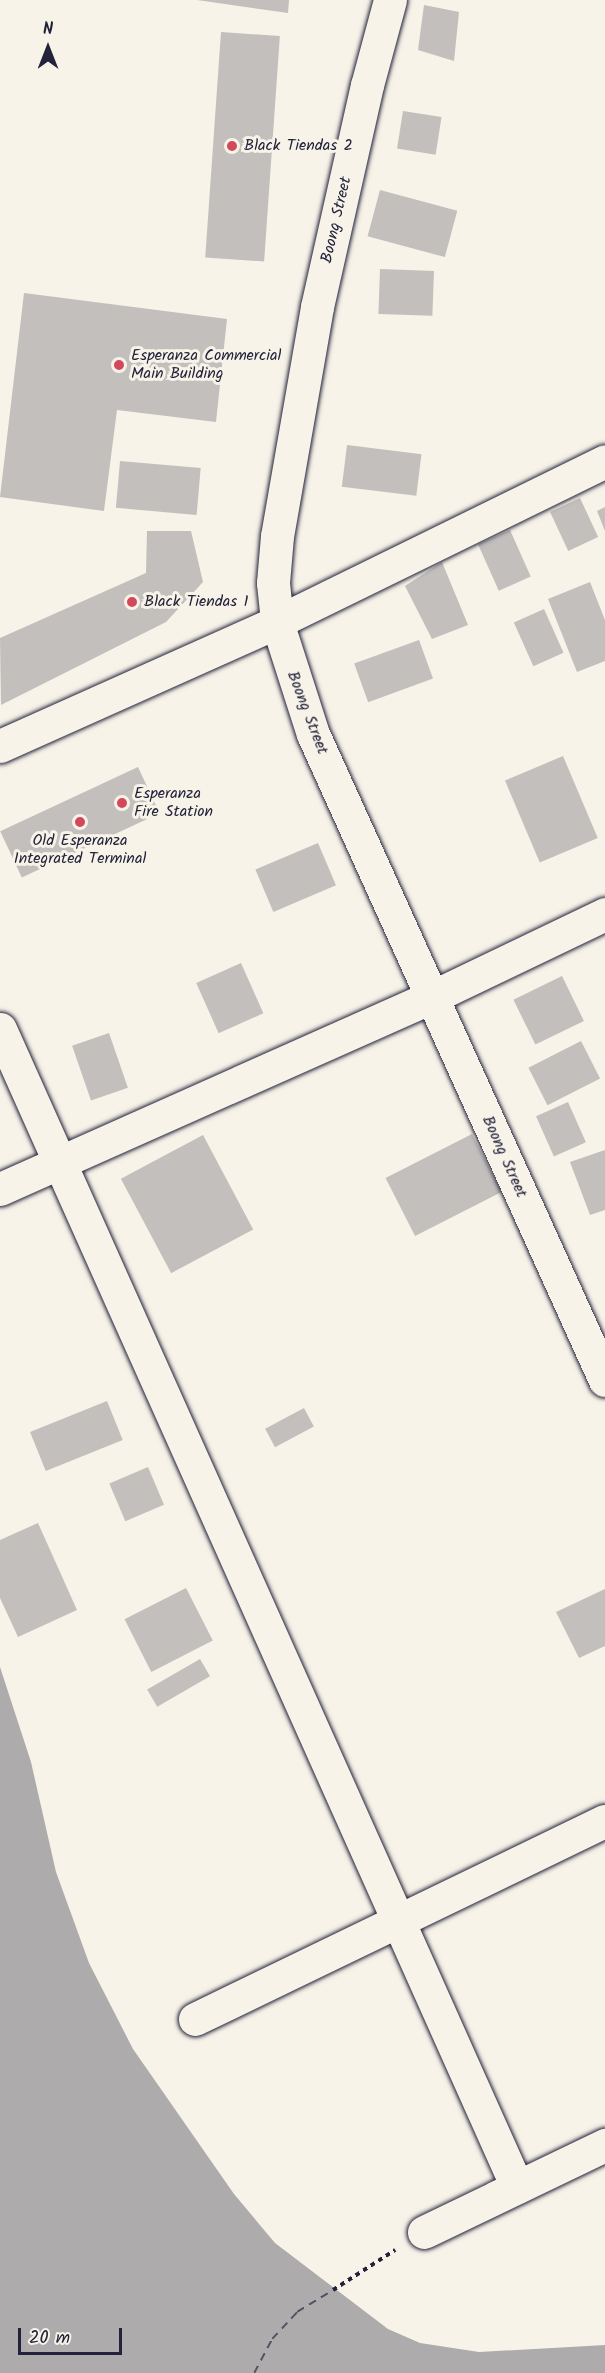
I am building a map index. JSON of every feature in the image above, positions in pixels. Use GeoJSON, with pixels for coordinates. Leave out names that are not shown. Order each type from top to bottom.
{"type":"FeatureCollection","features":[{"type":"Feature","properties":{"kind":"street","name":"Boong Street"},"geometry":{"type":"LineString","coordinates":[[390,0],[367,85],[317,307],[277,536],[273,583],[277,622],[313,734],[605,1380]]}},
{"type":"Feature","properties":{"kind":"street"},"geometry":{"type":"LineString","coordinates":[[0,746],[277,622],[605,461]]}},
{"type":"Feature","properties":{"kind":"street"},"geometry":{"type":"LineString","coordinates":[[0,1189],[61,1164],[432,997],[605,914]]}},
{"type":"Feature","properties":{"kind":"street"},"geometry":{"type":"LineString","coordinates":[[0,1029],[517,2187]]}},
{"type":"Feature","properties":{"kind":"street"},"geometry":{"type":"LineString","coordinates":[[195,2019],[605,1821]]}},
{"type":"Feature","properties":{"kind":"street"},"geometry":{"type":"LineString","coordinates":[[424,2232],[605,2145]]}},
{"type":"Feature","properties":{"kind":"path"},"geometry":{"type":"LineString","coordinates":[[333,2290],[424,2232]]}},
{"type":"Feature","properties":{"kind":"shaded area"},"geometry":{"type":"Polygon","coordinates":[[[0,1667],[31,1762],[56,1872],[89,1963],[133,2049],[234,2194],[275,2243],[388,2329],[420,2343],[479,2352],[605,2345],[605,2373],[0,2373],[0,1667]]]}},
{"type":"Feature","properties":{"kind":"building"},"geometry":{"type":"Polygon","coordinates":[[[197,0],[289,0],[288,13],[197,0]]]}},
{"type":"Feature","properties":{"kind":"building"},"geometry":{"type":"Polygon","coordinates":[[[424,5],[459,12],[454,61],[418,50],[424,5]]]}},
{"type":"Feature","properties":{"kind":"building","name":"Black Tiendas 2"},"geometry":{"type":"Polygon","coordinates":[[[221,32],[280,36],[264,262],[205,257],[221,32]]]}},
{"type":"Feature","properties":{"kind":"building"},"geometry":{"type":"Polygon","coordinates":[[[403,111],[442,117],[436,155],[397,149],[403,111]]]}},
{"type":"Feature","properties":{"kind":"building"},"geometry":{"type":"Polygon","coordinates":[[[380,190],[457,211],[445,257],[368,236],[380,190]]]}},
{"type":"Feature","properties":{"kind":"building"},"geometry":{"type":"Polygon","coordinates":[[[380,269],[434,271],[432,316],[378,314],[380,269]]]}},
{"type":"Feature","properties":{"kind":"building","name":"Esperanza Commercial Main Building"},"geometry":{"type":"Polygon","coordinates":[[[24,293],[227,319],[216,422],[117,410],[104,511],[0,497],[24,293]]]}},
{"type":"Feature","properties":{"kind":"building"},"geometry":{"type":"Polygon","coordinates":[[[347,445],[421,454],[416,496],[342,487],[347,445]]]}},
{"type":"Feature","properties":{"kind":"building"},"geometry":{"type":"Polygon","coordinates":[[[120,461],[201,468],[197,515],[116,508],[120,461]]]}},
{"type":"Feature","properties":{"kind":"building"},"geometry":{"type":"Polygon","coordinates":[[[580,498],[598,537],[568,551],[550,512],[580,498]]]}},
{"type":"Feature","properties":{"kind":"building"},"geometry":{"type":"Polygon","coordinates":[[[605,507],[605,531],[597,511],[605,507]]]}},
{"type":"Feature","properties":{"kind":"building"},"geometry":{"type":"Polygon","coordinates":[[[510,530],[531,577],[499,591],[478,544],[510,530]]]}},
{"type":"Feature","properties":{"kind":"building","name":"Black Tiendas 1"},"geometry":{"type":"Polygon","coordinates":[[[147,531],[191,531],[203,582],[166,622],[1,705],[0,638],[146,573],[147,531]]]}},
{"type":"Feature","properties":{"kind":"building"},"geometry":{"type":"Polygon","coordinates":[[[442,562],[468,625],[432,639],[405,586],[442,562]]]}},
{"type":"Feature","properties":{"kind":"building"},"geometry":{"type":"Polygon","coordinates":[[[590,582],[605,620],[605,661],[577,672],[548,599],[590,582]]]}},
{"type":"Feature","properties":{"kind":"building"},"geometry":{"type":"Polygon","coordinates":[[[544,609],[564,653],[533,666],[514,622],[544,609]]]}},
{"type":"Feature","properties":{"kind":"building"},"geometry":{"type":"Polygon","coordinates":[[[419,640],[433,679],[368,702],[354,664],[419,640]]]}},
{"type":"Feature","properties":{"kind":"building"},"geometry":{"type":"Polygon","coordinates":[[[563,756],[598,838],[540,863],[505,781],[563,756]]]}},
{"type":"Feature","properties":{"kind":"building","name":"Old Esperanza Integrated Terminal"},"geometry":{"type":"Polygon","coordinates":[[[138,767],[160,813],[22,877],[0,831],[138,767]]]}},
{"type":"Feature","properties":{"kind":"building"},"geometry":{"type":"Polygon","coordinates":[[[318,843],[336,885],[273,912],[255,870],[318,843]]]}},
{"type":"Feature","properties":{"kind":"building"},"geometry":{"type":"Polygon","coordinates":[[[241,963],[263,1013],[219,1033],[196,983],[241,963]]]}},
{"type":"Feature","properties":{"kind":"building"},"geometry":{"type":"Polygon","coordinates":[[[562,976],[584,1021],[535,1045],[513,1000],[562,976]]]}},
{"type":"Feature","properties":{"kind":"building"},"geometry":{"type":"Polygon","coordinates":[[[109,1033],[128,1088],[91,1101],[72,1046],[109,1033]]]}},
{"type":"Feature","properties":{"kind":"building"},"geometry":{"type":"Polygon","coordinates":[[[581,1041],[600,1078],[547,1105],[528,1068],[581,1041]]]}},
{"type":"Feature","properties":{"kind":"building"},"geometry":{"type":"Polygon","coordinates":[[[568,1102],[586,1142],[554,1156],[536,1116],[568,1102]]]}},
{"type":"Feature","properties":{"kind":"building"},"geometry":{"type":"Polygon","coordinates":[[[472,1134],[502,1192],[415,1236],[386,1178],[472,1134]]]}},
{"type":"Feature","properties":{"kind":"building"},"geometry":{"type":"Polygon","coordinates":[[[203,1135],[253,1229],[171,1273],[121,1179],[203,1135]]]}},
{"type":"Feature","properties":{"kind":"building"},"geometry":{"type":"Polygon","coordinates":[[[605,1150],[605,1210],[590,1215],[570,1162],[605,1150]]]}},
{"type":"Feature","properties":{"kind":"building"},"geometry":{"type":"Polygon","coordinates":[[[107,1401],[123,1440],[46,1471],[30,1432],[107,1401]]]}},
{"type":"Feature","properties":{"kind":"building"},"geometry":{"type":"Polygon","coordinates":[[[304,1408],[314,1427],[275,1447],[265,1429],[304,1408]]]}},
{"type":"Feature","properties":{"kind":"building"},"geometry":{"type":"Polygon","coordinates":[[[148,1467],[164,1505],[125,1521],[109,1483],[148,1467]]]}},
{"type":"Feature","properties":{"kind":"building"},"geometry":{"type":"Polygon","coordinates":[[[38,1523],[77,1610],[18,1637],[0,1598],[0,1540],[38,1523]]]}},
{"type":"Feature","properties":{"kind":"building"},"geometry":{"type":"Polygon","coordinates":[[[186,1588],[213,1641],[151,1672],[125,1619],[186,1588]]]}},
{"type":"Feature","properties":{"kind":"building"},"geometry":{"type":"Polygon","coordinates":[[[605,1589],[605,1646],[579,1658],[556,1612],[605,1589]]]}},
{"type":"Feature","properties":{"kind":"building"},"geometry":{"type":"Polygon","coordinates":[[[200,1659],[210,1676],[157,1707],[147,1690],[200,1659]]]}},
{"type":"Feature","properties":{"kind":"ferry route"},"geometry":{"type":"LineString","coordinates":[[254,2373],[272,2339],[297,2312],[333,2290]]}},
{"type":"Feature","properties":{"kind":"place","name":"Black Tiendas 2"},"geometry":{"type":"Point","coordinates":[232,146]}},
{"type":"Feature","properties":{"kind":"place","name":"Esperanza Commercial Main Building"},"geometry":{"type":"Point","coordinates":[119,365]}},
{"type":"Feature","properties":{"kind":"place","name":"Black Tiendas 1"},"geometry":{"type":"Point","coordinates":[132,602]}},
{"type":"Feature","properties":{"kind":"place","name":"Esperanza Fire Station"},"geometry":{"type":"Point","coordinates":[122,803]}},
{"type":"Feature","properties":{"kind":"place","name":"Old Esperanza Integrated Terminal"},"geometry":{"type":"Point","coordinates":[80,822]}}]}
